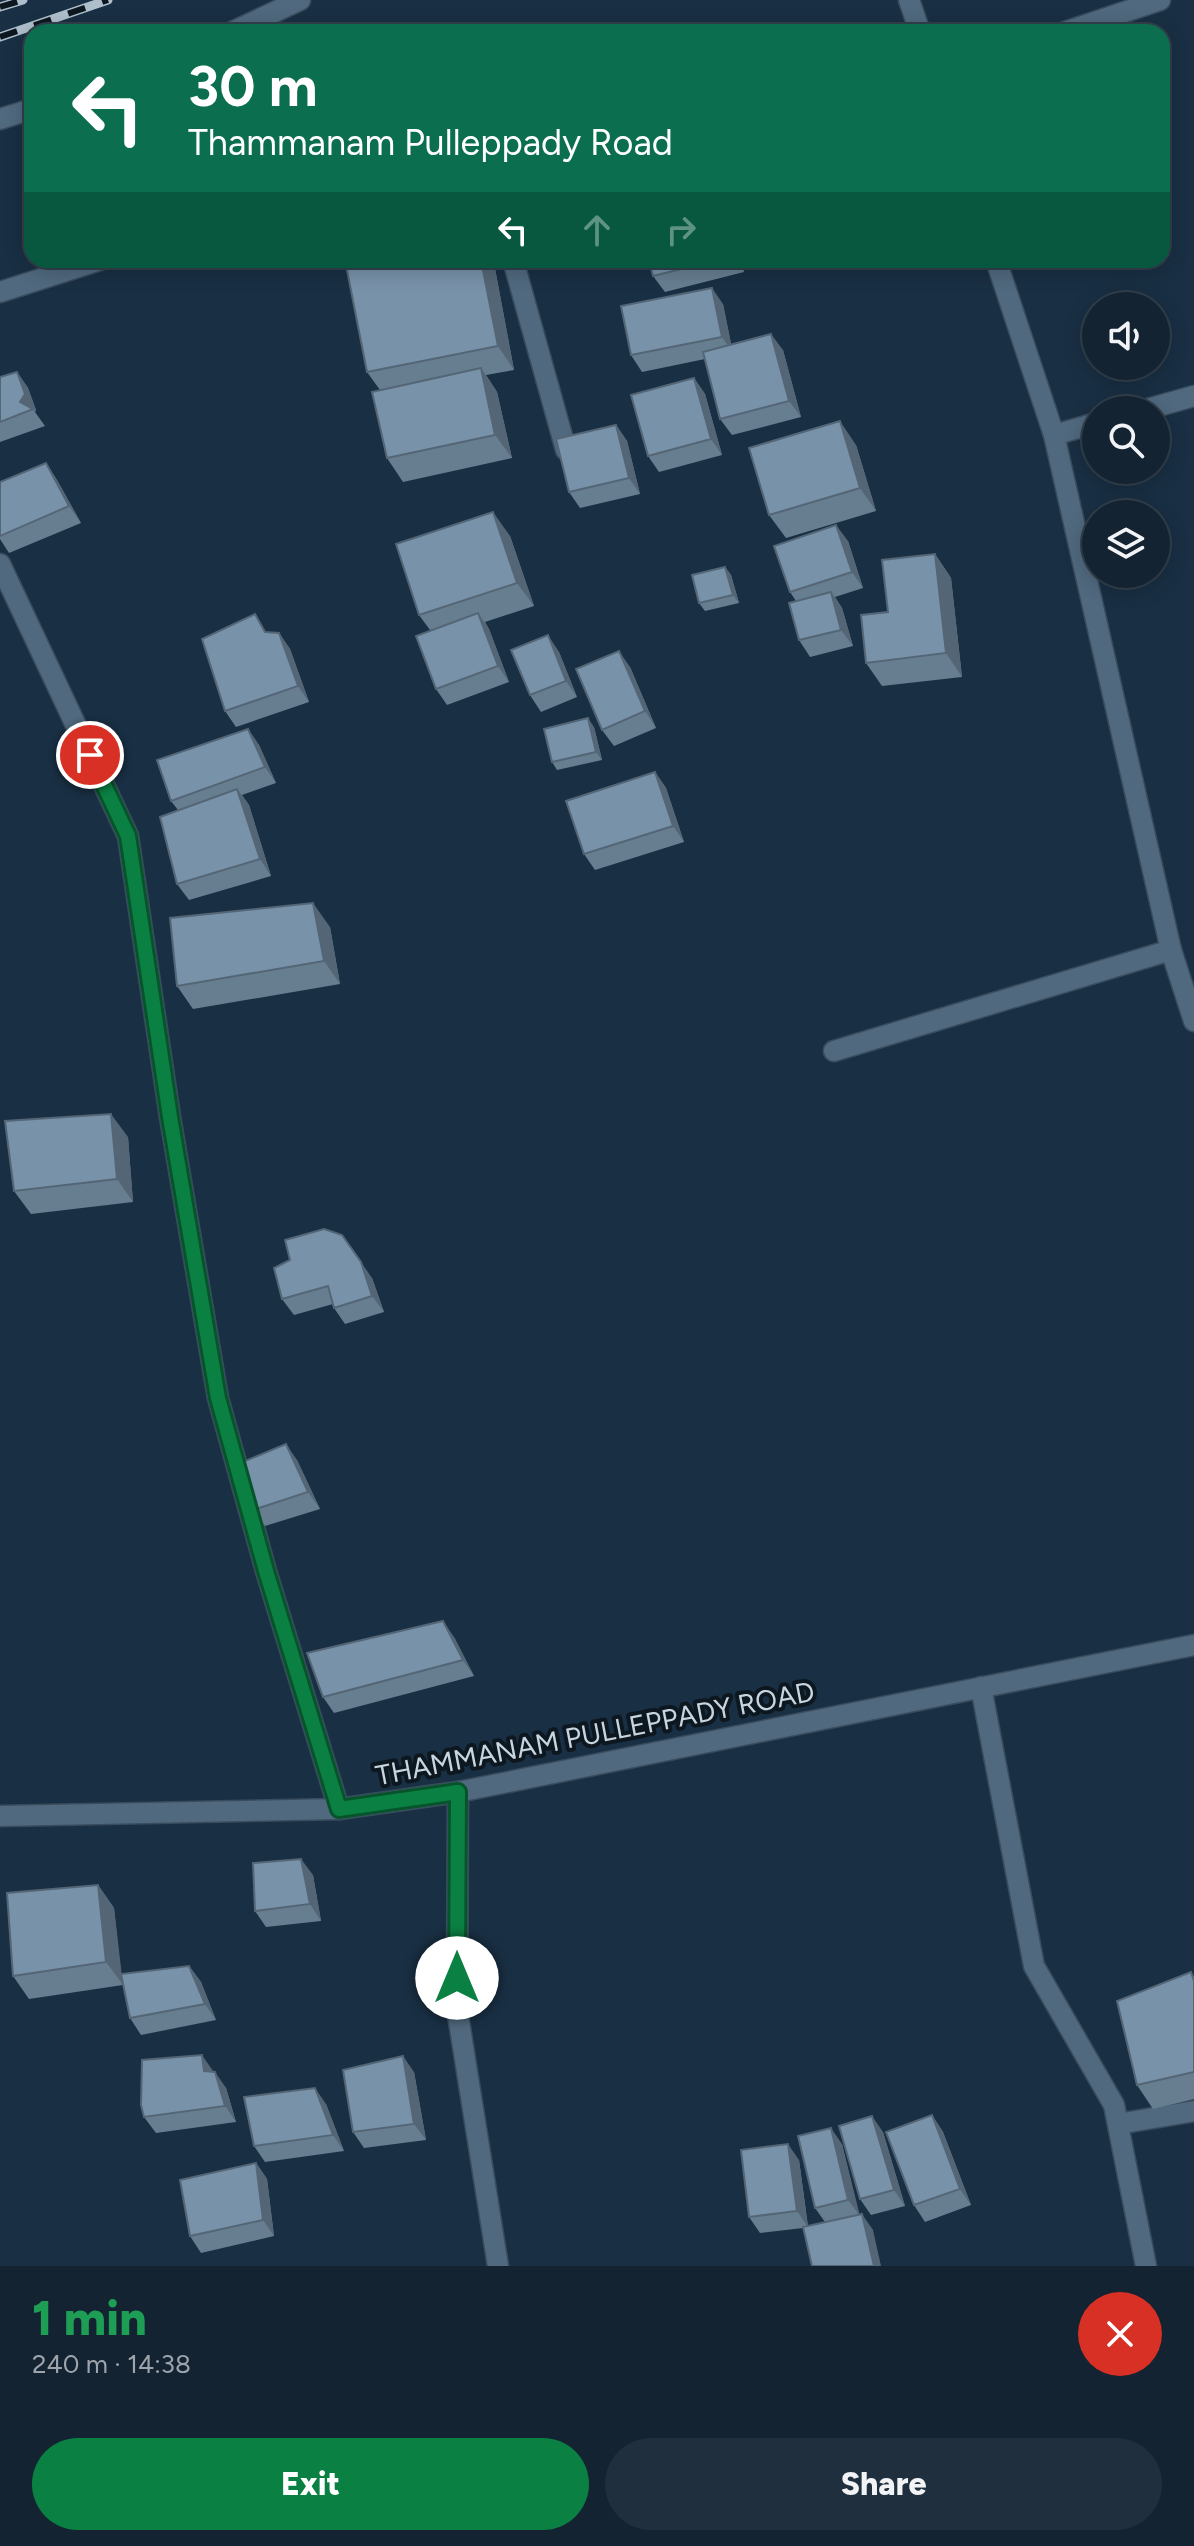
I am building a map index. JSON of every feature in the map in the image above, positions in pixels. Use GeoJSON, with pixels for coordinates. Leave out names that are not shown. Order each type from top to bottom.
{"type":"FeatureCollection","features":[{"type":"Feature","properties":{"kind":"street"},"geometry":{"type":"LineString","coordinates":[[249,24],[300,0]]}},
{"type":"Feature","properties":{"kind":"street"},"geometry":{"type":"LineString","coordinates":[[909,0],[917,24]]}},
{"type":"Feature","properties":{"kind":"street"},"geometry":{"type":"LineString","coordinates":[[1089,24],[1160,0]]}},
{"type":"Feature","properties":{"kind":"street"},"geometry":{"type":"LineString","coordinates":[[0,119],[24,112]]}},
{"type":"Feature","properties":{"kind":"street"},"geometry":{"type":"LineString","coordinates":[[0,292],[75,268]]}},
{"type":"Feature","properties":{"kind":"street"},"geometry":{"type":"LineString","coordinates":[[515,268],[566,450]]}},
{"type":"Feature","properties":{"kind":"street"},"geometry":{"type":"LineString","coordinates":[[999,268],[1054,435],[1171,950],[1194,1021]]}},
{"type":"Feature","properties":{"kind":"street"},"geometry":{"type":"LineString","coordinates":[[1170,403],[1194,396]]}},
{"type":"Feature","properties":{"kind":"street"},"geometry":{"type":"LineString","coordinates":[[1054,435],[1082,427]]}},
{"type":"Feature","properties":{"kind":"street"},"geometry":{"type":"LineString","coordinates":[[0,564],[128,836],[170,1117],[218,1398],[266,1571],[339,1809]]}},
{"type":"Feature","properties":{"kind":"street"},"geometry":{"type":"LineString","coordinates":[[834,1051],[1171,950]]}},
{"type":"Feature","properties":{"kind":"street","name":"THAMMANAM PULLEPPADY ROAD"},"geometry":{"type":"LineString","coordinates":[[0,1816],[339,1809],[458,1792],[1194,1645]]}},
{"type":"Feature","properties":{"kind":"street"},"geometry":{"type":"LineString","coordinates":[[981,1687],[1034,1966],[1114,2105],[1146,2266]]}},
{"type":"Feature","properties":{"kind":"street"},"geometry":{"type":"LineString","coordinates":[[458,1792],[457,2009],[498,2266]]}},
{"type":"Feature","properties":{"kind":"street"},"geometry":{"type":"LineString","coordinates":[[1118,2124],[1194,2111]]}},
{"type":"Feature","properties":{"kind":"building"},"geometry":{"type":"Polygon","coordinates":[[[347,268],[483,268],[498,346],[367,372],[347,268]]]}},
{"type":"Feature","properties":{"kind":"building"},"geometry":{"type":"Polygon","coordinates":[[[651,268],[685,268],[653,276],[651,268]]]}},
{"type":"Feature","properties":{"kind":"building"},"geometry":{"type":"Polygon","coordinates":[[[712,288],[722,337],[631,355],[621,306],[712,288]]]}},
{"type":"Feature","properties":{"kind":"building"},"geometry":{"type":"Polygon","coordinates":[[[771,334],[789,401],[720,419],[703,352],[771,334]]]}},
{"type":"Feature","properties":{"kind":"building"},"geometry":{"type":"Polygon","coordinates":[[[481,368],[495,435],[387,458],[372,392],[481,368]]]}},
{"type":"Feature","properties":{"kind":"building"},"geometry":{"type":"Polygon","coordinates":[[[17,372],[25,394],[20,402],[33,409],[0,422],[0,377],[17,372]]]}},
{"type":"Feature","properties":{"kind":"building"},"geometry":{"type":"Polygon","coordinates":[[[694,378],[711,439],[648,456],[631,395],[694,378]]]}},
{"type":"Feature","properties":{"kind":"building"},"geometry":{"type":"Polygon","coordinates":[[[840,421],[860,488],[769,515],[749,448],[840,421]]]}},
{"type":"Feature","properties":{"kind":"building"},"geometry":{"type":"Polygon","coordinates":[[[616,425],[629,478],[569,492],[556,439],[616,425]]]}},
{"type":"Feature","properties":{"kind":"building"},"geometry":{"type":"Polygon","coordinates":[[[46,463],[69,506],[0,536],[0,482],[46,463]]]}},
{"type":"Feature","properties":{"kind":"building"},"geometry":{"type":"Polygon","coordinates":[[[493,512],[517,583],[419,615],[396,544],[493,512]]]}},
{"type":"Feature","properties":{"kind":"building"},"geometry":{"type":"Polygon","coordinates":[[[836,525],[852,572],[790,592],[774,546],[836,525]]]}},
{"type":"Feature","properties":{"kind":"building"},"geometry":{"type":"Polygon","coordinates":[[[935,554],[946,653],[866,663],[861,615],[888,612],[882,560],[935,554]]]}},
{"type":"Feature","properties":{"kind":"building"},"geometry":{"type":"Polygon","coordinates":[[[725,567],[733,595],[699,603],[692,575],[725,567]]]}},
{"type":"Feature","properties":{"kind":"building"},"geometry":{"type":"Polygon","coordinates":[[[831,592],[841,630],[799,640],[789,603],[831,592]]]}},
{"type":"Feature","properties":{"kind":"building"},"geometry":{"type":"Polygon","coordinates":[[[478,613],[498,666],[436,689],[416,636],[478,613]]]}},
{"type":"Feature","properties":{"kind":"building"},"geometry":{"type":"Polygon","coordinates":[[[255,614],[265,632],[279,633],[298,686],[225,711],[202,639],[255,614]]]}},
{"type":"Feature","properties":{"kind":"building"},"geometry":{"type":"Polygon","coordinates":[[[548,635],[566,681],[530,695],[511,650],[548,635]]]}},
{"type":"Feature","properties":{"kind":"building"},"geometry":{"type":"Polygon","coordinates":[[[619,651],[645,711],[602,730],[576,669],[619,651]]]}},
{"type":"Feature","properties":{"kind":"building"},"geometry":{"type":"Polygon","coordinates":[[[588,718],[596,752],[552,762],[544,729],[588,718]]]}},
{"type":"Feature","properties":{"kind":"building"},"geometry":{"type":"Polygon","coordinates":[[[248,729],[265,767],[171,801],[157,760],[248,729]]]}},
{"type":"Feature","properties":{"kind":"building"},"geometry":{"type":"Polygon","coordinates":[[[655,772],[673,826],[584,854],[566,801],[655,772]]]}},
{"type":"Feature","properties":{"kind":"building"},"geometry":{"type":"Polygon","coordinates":[[[237,789],[260,859],[177,884],[160,817],[237,789]]]}},
{"type":"Feature","properties":{"kind":"building"},"geometry":{"type":"Polygon","coordinates":[[[313,903],[324,961],[177,986],[170,918],[313,903]]]}},
{"type":"Feature","properties":{"kind":"building"},"geometry":{"type":"Polygon","coordinates":[[[111,1114],[117,1179],[14,1191],[5,1121],[111,1114]]]}},
{"type":"Feature","properties":{"kind":"building"},"geometry":{"type":"Polygon","coordinates":[[[324,1229],[342,1235],[361,1262],[372,1296],[334,1308],[328,1286],[282,1299],[274,1268],[290,1260],[285,1240],[324,1229]]]}},
{"type":"Feature","properties":{"kind":"building"},"geometry":{"type":"Polygon","coordinates":[[[286,1444],[308,1492],[253,1510],[238,1464],[286,1444]]]}},
{"type":"Feature","properties":{"kind":"building"},"geometry":{"type":"Polygon","coordinates":[[[443,1621],[463,1660],[323,1697],[307,1653],[443,1621]]]}},
{"type":"Feature","properties":{"kind":"building"},"geometry":{"type":"Polygon","coordinates":[[[301,1859],[310,1904],[255,1911],[253,1863],[301,1859]]]}},
{"type":"Feature","properties":{"kind":"building"},"geometry":{"type":"Polygon","coordinates":[[[98,1885],[106,1962],[13,1976],[7,1893],[98,1885]]]}},
{"type":"Feature","properties":{"kind":"building"},"geometry":{"type":"Polygon","coordinates":[[[189,1966],[205,2004],[130,2018],[121,1974],[189,1966]]]}},
{"type":"Feature","properties":{"kind":"building"},"geometry":{"type":"Polygon","coordinates":[[[1191,1972],[1194,1981],[1194,2072],[1137,2085],[1117,2001],[1191,1972]]]}},
{"type":"Feature","properties":{"kind":"building"},"geometry":{"type":"Polygon","coordinates":[[[202,2055],[204,2071],[215,2072],[225,2106],[144,2117],[141,2105],[142,2060],[202,2055]]]}},
{"type":"Feature","properties":{"kind":"building"},"geometry":{"type":"Polygon","coordinates":[[[403,2056],[414,2124],[353,2132],[343,2070],[403,2056]]]}},
{"type":"Feature","properties":{"kind":"building"},"geometry":{"type":"Polygon","coordinates":[[[315,2088],[333,2135],[254,2146],[244,2097],[315,2088]]]}},
{"type":"Feature","properties":{"kind":"building"},"geometry":{"type":"Polygon","coordinates":[[[932,2115],[960,2189],[914,2205],[886,2132],[932,2115]]]}},
{"type":"Feature","properties":{"kind":"building"},"geometry":{"type":"Polygon","coordinates":[[[872,2116],[894,2190],[860,2199],[839,2126],[872,2116]]]}},
{"type":"Feature","properties":{"kind":"building"},"geometry":{"type":"Polygon","coordinates":[[[831,2128],[848,2200],[815,2208],[798,2136],[831,2128]]]}},
{"type":"Feature","properties":{"kind":"building"},"geometry":{"type":"Polygon","coordinates":[[[788,2144],[797,2211],[749,2217],[741,2150],[788,2144]]]}},
{"type":"Feature","properties":{"kind":"building"},"geometry":{"type":"Polygon","coordinates":[[[256,2163],[263,2220],[190,2236],[180,2180],[256,2163]]]}},
{"type":"Feature","properties":{"kind":"building"},"geometry":{"type":"Polygon","coordinates":[[[862,2214],[874,2266],[812,2266],[803,2227],[862,2214]]]}},
{"type":"Feature","properties":{"kind":"railway"},"geometry":{"type":"LineString","coordinates":[[0,7],[23,0]]}},
{"type":"Feature","properties":{"kind":"railway"},"geometry":{"type":"LineString","coordinates":[[38,24],[108,0]]}},
{"type":"Feature","properties":{"kind":"railway"},"geometry":{"type":"LineString","coordinates":[[0,37],[24,29]]}},
{"type":"Feature","properties":{"kind":"route"},"geometry":{"type":"LineString","coordinates":[[90,755],[128,836],[170,1117],[218,1398],[266,1571],[339,1809],[458,1792],[457,1978]]}}]}
